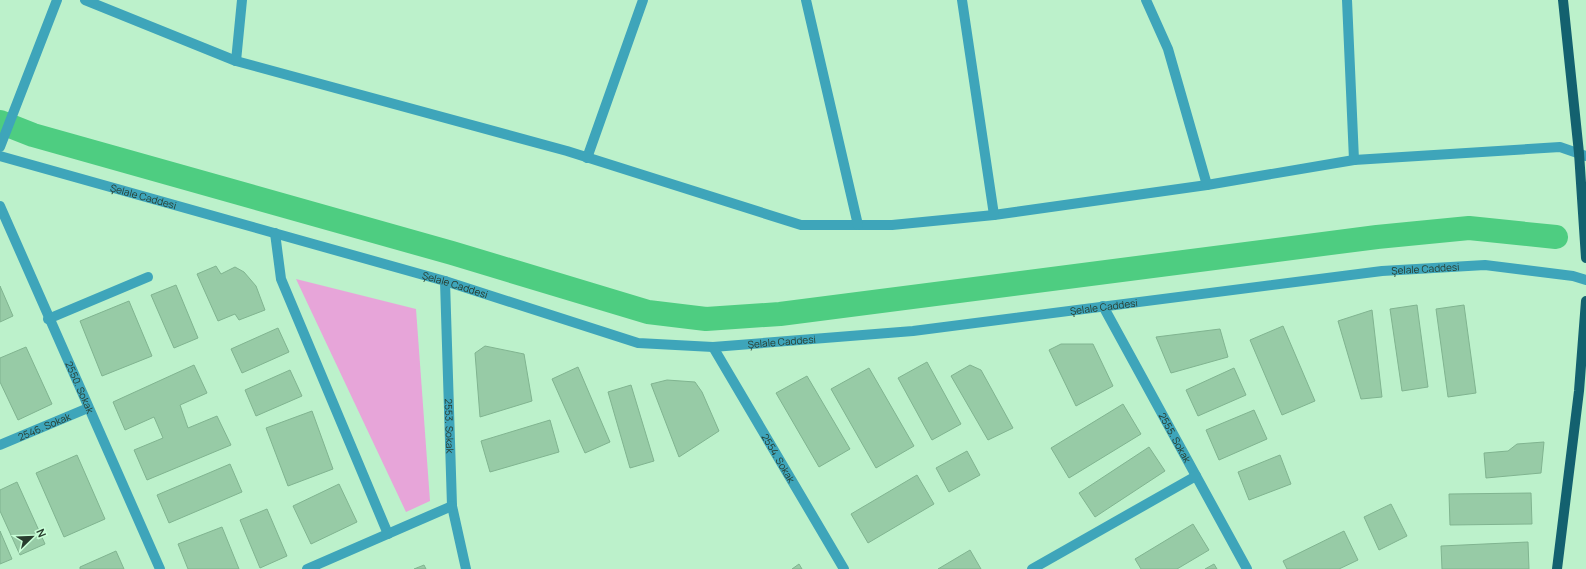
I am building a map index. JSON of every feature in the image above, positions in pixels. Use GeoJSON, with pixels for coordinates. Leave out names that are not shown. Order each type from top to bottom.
{"type":"FeatureCollection","features":[{"type":"Feature","properties":{"kind":"main road"},"geometry":{"type":"LineString","coordinates":[[1563,0],[1582,154],[1586,258]]}},
{"type":"Feature","properties":{"kind":"main road"},"geometry":{"type":"LineString","coordinates":[[1557,569],[1579,391],[1586,301]]}},
{"type":"Feature","properties":{"kind":"street"},"geometry":{"type":"LineString","coordinates":[[0,147],[57,0]]}},
{"type":"Feature","properties":{"kind":"street"},"geometry":{"type":"LineString","coordinates":[[85,0],[236,61],[587,158],[802,225],[892,225],[994,215],[1207,185],[1354,160],[1560,147],[1582,154]]}},
{"type":"Feature","properties":{"kind":"street"},"geometry":{"type":"LineString","coordinates":[[236,61],[242,0]]}},
{"type":"Feature","properties":{"kind":"street"},"geometry":{"type":"LineString","coordinates":[[587,158],[642,0]]}},
{"type":"Feature","properties":{"kind":"street"},"geometry":{"type":"LineString","coordinates":[[806,0],[858,225]]}},
{"type":"Feature","properties":{"kind":"street"},"geometry":{"type":"LineString","coordinates":[[962,0],[994,215]]}},
{"type":"Feature","properties":{"kind":"street"},"geometry":{"type":"LineString","coordinates":[[1146,0],[1168,49],[1207,185]]}},
{"type":"Feature","properties":{"kind":"street"},"geometry":{"type":"LineString","coordinates":[[1347,0],[1354,160]]}},
{"type":"Feature","properties":{"kind":"street","name":"Şelale Caddesi"},"geometry":{"type":"LineString","coordinates":[[0,156],[445,280],[638,343],[713,347],[913,331],[1390,270],[1485,265],[1573,276],[1586,280]]}},
{"type":"Feature","properties":{"kind":"street","name":"2550. Sokak"},"geometry":{"type":"LineString","coordinates":[[1,210],[160,569]]}},
{"type":"Feature","properties":{"kind":"street"},"geometry":{"type":"LineString","coordinates":[[275,233],[281,279],[388,534]]}},
{"type":"Feature","properties":{"kind":"street"},"geometry":{"type":"LineString","coordinates":[[48,319],[148,277]]}},
{"type":"Feature","properties":{"kind":"street","name":"2553. Sokak"},"geometry":{"type":"LineString","coordinates":[[445,280],[452,506],[466,569]]}},
{"type":"Feature","properties":{"kind":"street","name":"2555. Sokak"},"geometry":{"type":"LineString","coordinates":[[1103,306],[1247,569]]}},
{"type":"Feature","properties":{"kind":"street","name":"2554. Sokak"},"geometry":{"type":"LineString","coordinates":[[713,347],[844,569]]}},
{"type":"Feature","properties":{"kind":"street","name":"2546. Sokak"},"geometry":{"type":"LineString","coordinates":[[0,445],[88,408]]}},
{"type":"Feature","properties":{"kind":"street"},"geometry":{"type":"LineString","coordinates":[[1032,569],[1196,476]]}},
{"type":"Feature","properties":{"kind":"street"},"geometry":{"type":"LineString","coordinates":[[307,569],[452,506]]}},
{"type":"Feature","properties":{"kind":"shaded area"},"geometry":{"type":"Polygon","coordinates":[[[296,279],[416,309],[430,501],[406,512],[296,279]]]}},
{"type":"Feature","properties":{"kind":"building"},"geometry":{"type":"Polygon","coordinates":[[[216,266],[221,274],[235,267],[244,272],[256,286],[265,310],[239,320],[235,314],[218,321],[197,274],[216,266]]]}},
{"type":"Feature","properties":{"kind":"building"},"geometry":{"type":"Polygon","coordinates":[[[176,285],[198,338],[174,348],[151,295],[176,285]]]}},
{"type":"Feature","properties":{"kind":"building"},"geometry":{"type":"Polygon","coordinates":[[[0,286],[13,316],[0,322],[0,286]]]}},
{"type":"Feature","properties":{"kind":"building"},"geometry":{"type":"Polygon","coordinates":[[[129,301],[152,356],[102,376],[80,321],[129,301]]]}},
{"type":"Feature","properties":{"kind":"building"},"geometry":{"type":"Polygon","coordinates":[[[1417,305],[1428,387],[1402,391],[1390,309],[1417,305]]]}},
{"type":"Feature","properties":{"kind":"building"},"geometry":{"type":"Polygon","coordinates":[[[1464,305],[1476,393],[1448,397],[1436,309],[1464,305]]]}},
{"type":"Feature","properties":{"kind":"building"},"geometry":{"type":"Polygon","coordinates":[[[1372,310],[1382,397],[1361,399],[1338,321],[1372,310]]]}},
{"type":"Feature","properties":{"kind":"building"},"geometry":{"type":"Polygon","coordinates":[[[1283,326],[1315,401],[1282,415],[1250,340],[1283,326]]]}},
{"type":"Feature","properties":{"kind":"building"},"geometry":{"type":"Polygon","coordinates":[[[278,328],[289,352],[242,373],[231,349],[278,328]]]}},
{"type":"Feature","properties":{"kind":"building"},"geometry":{"type":"Polygon","coordinates":[[[1220,329],[1228,357],[1171,373],[1156,337],[1220,329]]]}},
{"type":"Feature","properties":{"kind":"building"},"geometry":{"type":"Polygon","coordinates":[[[1061,344],[1093,344],[1113,386],[1076,406],[1049,350],[1061,344]]]}},
{"type":"Feature","properties":{"kind":"building"},"geometry":{"type":"Polygon","coordinates":[[[485,346],[524,354],[532,401],[480,417],[475,353],[485,346]]]}},
{"type":"Feature","properties":{"kind":"building"},"geometry":{"type":"Polygon","coordinates":[[[26,347],[52,404],[18,420],[0,382],[0,358],[26,347]]]}},
{"type":"Feature","properties":{"kind":"building"},"geometry":{"type":"Polygon","coordinates":[[[927,362],[961,424],[932,440],[898,378],[927,362]]]}},
{"type":"Feature","properties":{"kind":"building"},"geometry":{"type":"Polygon","coordinates":[[[194,365],[207,393],[180,405],[188,428],[217,416],[231,445],[147,480],[134,450],[163,438],[154,417],[125,430],[113,402],[194,365]]]}},
{"type":"Feature","properties":{"kind":"building"},"geometry":{"type":"Polygon","coordinates":[[[970,365],[981,370],[1013,428],[988,440],[951,376],[970,365]]]}},
{"type":"Feature","properties":{"kind":"building"},"geometry":{"type":"Polygon","coordinates":[[[578,367],[610,442],[585,453],[552,379],[578,367]]]}},
{"type":"Feature","properties":{"kind":"building"},"geometry":{"type":"Polygon","coordinates":[[[869,368],[914,446],[876,468],[831,389],[869,368]]]}},
{"type":"Feature","properties":{"kind":"building"},"geometry":{"type":"Polygon","coordinates":[[[1234,368],[1246,395],[1198,416],[1186,390],[1234,368]]]}},
{"type":"Feature","properties":{"kind":"building"},"geometry":{"type":"Polygon","coordinates":[[[290,370],[302,396],[256,416],[245,390],[290,370]]]}},
{"type":"Feature","properties":{"kind":"building"},"geometry":{"type":"Polygon","coordinates":[[[807,376],[850,449],[819,467],[776,393],[807,376]]]}},
{"type":"Feature","properties":{"kind":"building"},"geometry":{"type":"Polygon","coordinates":[[[667,380],[695,382],[702,392],[719,431],[679,457],[651,384],[667,380]]]}},
{"type":"Feature","properties":{"kind":"building"},"geometry":{"type":"Polygon","coordinates":[[[631,385],[654,461],[630,468],[608,392],[631,385]]]}},
{"type":"Feature","properties":{"kind":"building"},"geometry":{"type":"Polygon","coordinates":[[[1123,404],[1141,434],[1069,478],[1051,448],[1123,404]]]}},
{"type":"Feature","properties":{"kind":"building"},"geometry":{"type":"Polygon","coordinates":[[[1254,410],[1267,439],[1219,460],[1206,430],[1254,410]]]}},
{"type":"Feature","properties":{"kind":"building"},"geometry":{"type":"Polygon","coordinates":[[[312,411],[333,469],[288,486],[266,428],[312,411]]]}},
{"type":"Feature","properties":{"kind":"building"},"geometry":{"type":"Polygon","coordinates":[[[550,420],[559,452],[490,472],[481,441],[550,420]]]}},
{"type":"Feature","properties":{"kind":"building"},"geometry":{"type":"Polygon","coordinates":[[[1544,442],[1541,473],[1486,478],[1484,453],[1508,451],[1517,444],[1544,442]]]}},
{"type":"Feature","properties":{"kind":"building"},"geometry":{"type":"Polygon","coordinates":[[[1149,447],[1165,471],[1095,517],[1079,493],[1149,447]]]}},
{"type":"Feature","properties":{"kind":"building"},"geometry":{"type":"Polygon","coordinates":[[[967,451],[980,475],[949,492],[936,468],[967,451]]]}},
{"type":"Feature","properties":{"kind":"building"},"geometry":{"type":"Polygon","coordinates":[[[77,455],[105,519],[64,537],[36,473],[77,455]]]}},
{"type":"Feature","properties":{"kind":"building"},"geometry":{"type":"Polygon","coordinates":[[[1280,455],[1291,484],[1249,500],[1238,472],[1280,455]]]}},
{"type":"Feature","properties":{"kind":"building"},"geometry":{"type":"Polygon","coordinates":[[[230,464],[242,492],[169,523],[157,495],[230,464]]]}},
{"type":"Feature","properties":{"kind":"building"},"geometry":{"type":"Polygon","coordinates":[[[917,475],[934,504],[868,543],[851,514],[917,475]]]}},
{"type":"Feature","properties":{"kind":"building"},"geometry":{"type":"Polygon","coordinates":[[[17,482],[45,544],[20,555],[0,511],[0,490],[17,482]]]}},
{"type":"Feature","properties":{"kind":"building"},"geometry":{"type":"Polygon","coordinates":[[[339,484],[357,522],[311,544],[293,506],[339,484]]]}},
{"type":"Feature","properties":{"kind":"building"},"geometry":{"type":"Polygon","coordinates":[[[1531,493],[1532,524],[1450,525],[1449,494],[1531,493]]]}},
{"type":"Feature","properties":{"kind":"building"},"geometry":{"type":"Polygon","coordinates":[[[1391,504],[1407,536],[1379,550],[1364,517],[1391,504]]]}},
{"type":"Feature","properties":{"kind":"building"},"geometry":{"type":"Polygon","coordinates":[[[267,509],[287,556],[260,568],[240,520],[267,509]]]}},
{"type":"Feature","properties":{"kind":"building"},"geometry":{"type":"Polygon","coordinates":[[[1193,524],[1209,550],[1177,569],[1141,569],[1135,559],[1193,524]]]}},
{"type":"Feature","properties":{"kind":"building"},"geometry":{"type":"Polygon","coordinates":[[[222,527],[239,569],[188,569],[178,544],[222,527]]]}},
{"type":"Feature","properties":{"kind":"building"},"geometry":{"type":"Polygon","coordinates":[[[0,531],[12,559],[0,564],[0,531]]]}},
{"type":"Feature","properties":{"kind":"building"},"geometry":{"type":"Polygon","coordinates":[[[1344,531],[1358,560],[1339,569],[1287,569],[1283,561],[1344,531]]]}},
{"type":"Feature","properties":{"kind":"building"},"geometry":{"type":"Polygon","coordinates":[[[1528,542],[1529,569],[1442,569],[1441,546],[1528,542]]]}},
{"type":"Feature","properties":{"kind":"building"},"geometry":{"type":"Polygon","coordinates":[[[970,550],[981,569],[938,569],[970,550]]]}},
{"type":"Feature","properties":{"kind":"building"},"geometry":{"type":"Polygon","coordinates":[[[116,551],[124,569],[80,569],[80,567],[116,551]]]}},
{"type":"Feature","properties":{"kind":"building"},"geometry":{"type":"Polygon","coordinates":[[[799,564],[802,569],[792,569],[799,564]]]}},
{"type":"Feature","properties":{"kind":"building"},"geometry":{"type":"Polygon","coordinates":[[[1214,564],[1217,569],[1205,569],[1214,564]]]}},
{"type":"Feature","properties":{"kind":"building"},"geometry":{"type":"Polygon","coordinates":[[[424,565],[426,569],[414,569],[424,565]]]}},
{"type":"Feature","properties":{"kind":"waterway"},"geometry":{"type":"LineString","coordinates":[[0,122],[33,135],[452,253],[648,312],[706,319],[780,314],[1377,237],[1469,228],[1556,237]]}}]}
